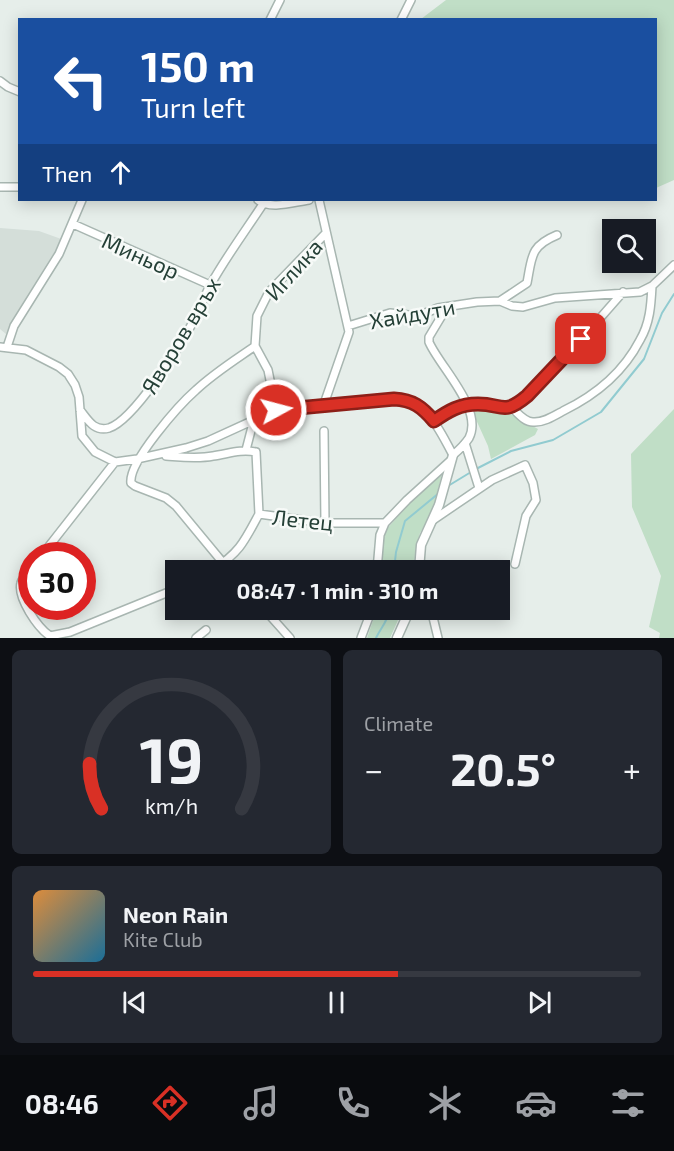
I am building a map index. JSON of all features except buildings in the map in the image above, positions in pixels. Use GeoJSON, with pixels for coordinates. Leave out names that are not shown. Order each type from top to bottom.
{"type":"FeatureCollection","features":[{"type":"Feature","properties":{"kind":"street"},"geometry":{"type":"LineString","coordinates":[[271,18],[280,0]]}},
{"type":"Feature","properties":{"kind":"street"},"geometry":{"type":"LineString","coordinates":[[402,18],[411,0]]}},
{"type":"Feature","properties":{"kind":"street"},"geometry":{"type":"LineString","coordinates":[[0,81],[18,91]]}},
{"type":"Feature","properties":{"kind":"street"},"geometry":{"type":"LineString","coordinates":[[0,187],[18,187]]}},
{"type":"Feature","properties":{"kind":"street"},"geometry":{"type":"LineString","coordinates":[[82,201],[59,255],[14,326],[4,347],[26,350],[41,356],[68,374],[75,385],[82,435],[95,452],[115,462],[137,459],[208,441],[276,410],[386,399],[407,400],[417,404],[434,421],[450,462],[439,505],[421,545],[420,560]]}},
{"type":"Feature","properties":{"kind":"street"},"geometry":{"type":"LineString","coordinates":[[261,202],[301,201]]}},
{"type":"Feature","properties":{"kind":"street"},"geometry":{"type":"LineString","coordinates":[[320,201],[349,332],[324,404]]}},
{"type":"Feature","properties":{"kind":"street","name":"Яворов връх"},"geometry":{"type":"LineString","coordinates":[[80,410],[94,427],[102,429],[118,423],[128,415],[145,395],[185,335],[210,285],[261,202]]}},
{"type":"Feature","properties":{"kind":"street","name":"Миньор"},"geometry":{"type":"LineString","coordinates":[[73,224],[210,285]]}},
{"type":"Feature","properties":{"kind":"street","name":"Иглика"},"geometry":{"type":"LineString","coordinates":[[255,346],[257,316],[269,292],[326,233]]}},
{"type":"Feature","properties":{"kind":"street"},"geometry":{"type":"LineString","coordinates":[[500,301],[527,283],[529,267],[538,245],[557,235]]}},
{"type":"Feature","properties":{"kind":"street"},"geometry":{"type":"LineString","coordinates":[[511,407],[527,421],[534,423],[554,416],[602,388],[626,362],[640,340],[651,308],[652,286],[674,265]]}},
{"type":"Feature","properties":{"kind":"street","name":"Хайдути"},"geometry":{"type":"LineString","coordinates":[[348,326],[390,313],[418,316],[447,306],[477,302],[500,301],[512,306],[524,307],[555,298],[640,292],[652,286]]}},
{"type":"Feature","properties":{"kind":"street"},"geometry":{"type":"LineString","coordinates":[[434,421],[450,410],[471,405],[499,409],[511,407],[527,396],[623,292]]}},
{"type":"Feature","properties":{"kind":"street"},"geometry":{"type":"LineString","coordinates":[[378,560],[380,535],[385,523],[450,462],[471,432],[471,405],[429,342],[429,337],[447,306]]}},
{"type":"Feature","properties":{"kind":"street"},"geometry":{"type":"LineString","coordinates":[[220,560],[166,498],[131,483],[130,478],[137,459],[195,390],[255,346],[268,370],[276,410]]}},
{"type":"Feature","properties":{"kind":"street"},"geometry":{"type":"LineString","coordinates":[[246,450],[254,419]]}},
{"type":"Feature","properties":{"kind":"street"},"geometry":{"type":"LineString","coordinates":[[324,430],[325,523]]}},
{"type":"Feature","properties":{"kind":"street"},"geometry":{"type":"LineString","coordinates":[[465,443],[478,484]]}},
{"type":"Feature","properties":{"kind":"street"},"geometry":{"type":"LineString","coordinates":[[158,455],[212,457],[227,452],[246,450],[256,452],[259,514]]}},
{"type":"Feature","properties":{"kind":"street"},"geometry":{"type":"LineString","coordinates":[[52,542],[115,462]]}},
{"type":"Feature","properties":{"kind":"street"},"geometry":{"type":"LineString","coordinates":[[432,520],[478,484],[525,465],[536,492],[536,500],[526,516],[515,564]]}},
{"type":"Feature","properties":{"kind":"street","name":"Летец"},"geometry":{"type":"LineString","coordinates":[[226,560],[242,546],[259,514],[325,523],[385,523]]}},
{"type":"Feature","properties":{"kind":"street"},"geometry":{"type":"LineString","coordinates":[[35,620],[50,636],[70,632],[165,593]]}},
{"type":"Feature","properties":{"kind":"street"},"geometry":{"type":"LineString","coordinates":[[274,620],[290,638]]}},
{"type":"Feature","properties":{"kind":"street"},"geometry":{"type":"LineString","coordinates":[[361,638],[368,620]]}},
{"type":"Feature","properties":{"kind":"street"},"geometry":{"type":"LineString","coordinates":[[397,638],[405,620]]}},
{"type":"Feature","properties":{"kind":"street"},"geometry":{"type":"LineString","coordinates":[[434,620],[438,638]]}},
{"type":"Feature","properties":{"kind":"street"},"geometry":{"type":"LineString","coordinates":[[196,638],[207,630]]}},
{"type":"Feature","properties":{"kind":"shaded area"},"geometry":{"type":"Polygon","coordinates":[[[0,228],[39,231],[64,240],[6,334],[0,329],[0,228]]]}},
{"type":"Feature","properties":{"kind":"green space"},"geometry":{"type":"Polygon","coordinates":[[[446,0],[674,0],[674,180],[657,188],[657,18],[422,18],[446,0]]]}},
{"type":"Feature","properties":{"kind":"green space"},"geometry":{"type":"Polygon","coordinates":[[[487,408],[510,414],[538,429],[535,435],[491,459],[488,446],[473,413],[478,409],[487,408]]]}},
{"type":"Feature","properties":{"kind":"green space"},"geometry":{"type":"Polygon","coordinates":[[[674,409],[674,638],[659,638],[660,633],[649,627],[661,576],[632,507],[631,454],[674,409]]]}},
{"type":"Feature","properties":{"kind":"green space"},"geometry":{"type":"Polygon","coordinates":[[[442,473],[432,515],[420,533],[415,560],[381,560],[385,531],[420,491],[442,473]]]}},
{"type":"Feature","properties":{"kind":"green space"},"geometry":{"type":"Polygon","coordinates":[[[373,620],[398,620],[390,638],[367,638],[373,620]]]}},
{"type":"Feature","properties":{"kind":"waterway"},"geometry":{"type":"LineString","coordinates":[[476,469],[511,451],[553,440],[601,412],[644,359],[662,313],[674,294]]}},
{"type":"Feature","properties":{"kind":"waterway"},"geometry":{"type":"LineString","coordinates":[[448,486],[471,472]]}},
{"type":"Feature","properties":{"kind":"waterway"},"geometry":{"type":"LineString","coordinates":[[395,560],[405,521],[439,493]]}},
{"type":"Feature","properties":{"kind":"waterway"},"geometry":{"type":"LineString","coordinates":[[376,638],[386,620]]}},
{"type":"Feature","properties":{"kind":"route"},"geometry":{"type":"LineString","coordinates":[[276,410],[394,399],[417,404],[434,421],[450,410],[462,406],[482,404],[499,409],[511,407],[527,396],[581,339]]}}]}
